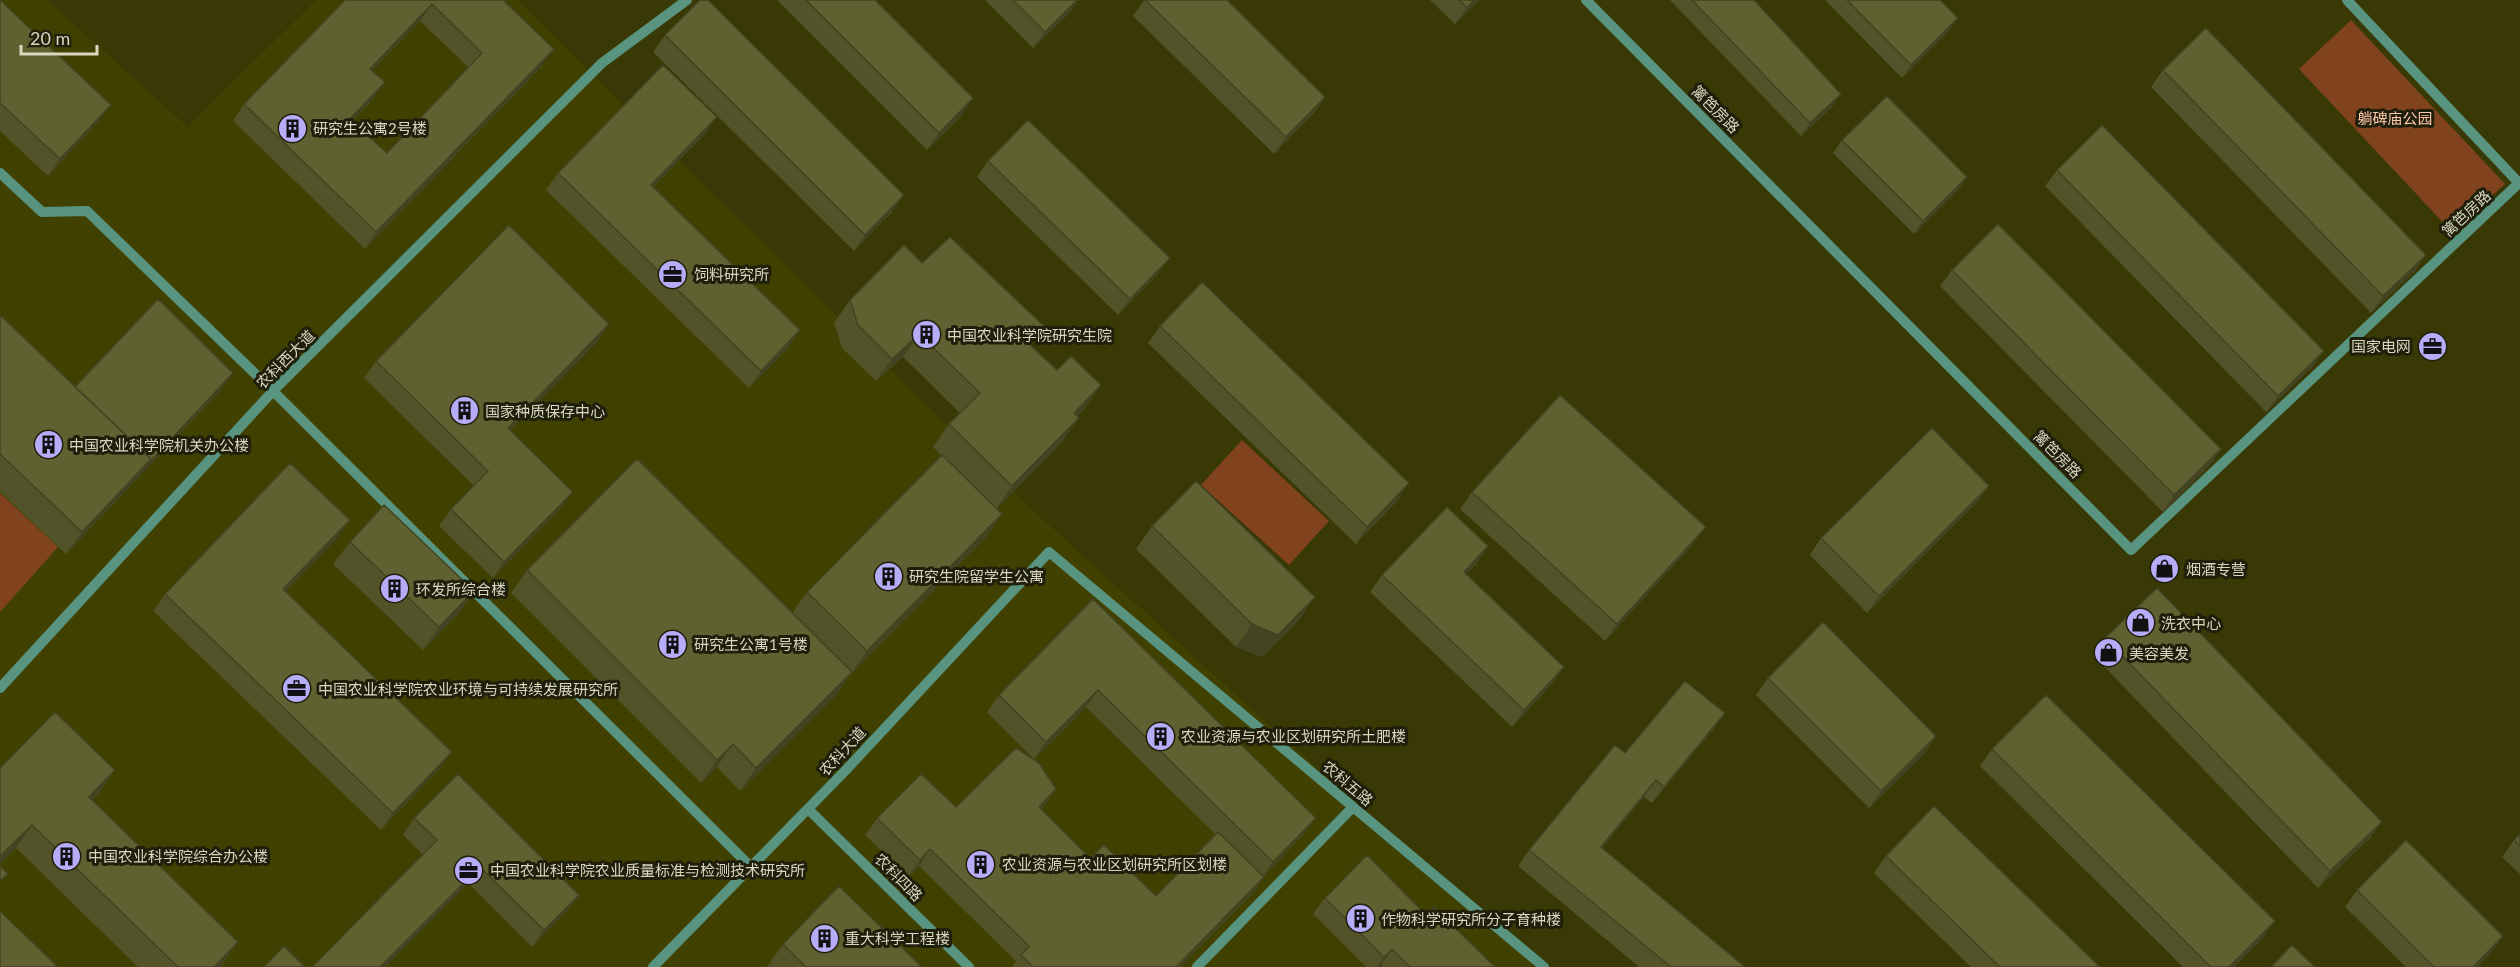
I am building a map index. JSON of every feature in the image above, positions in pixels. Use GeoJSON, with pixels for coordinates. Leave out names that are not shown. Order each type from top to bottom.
{"type":"FeatureCollection","features":[{"type":"Feature","properties":{"kind":"street","name":"农科西大道"},"geometry":{"type":"LineString","coordinates":[[0,688],[273,391],[602,63],[687,0]]}},
{"type":"Feature","properties":{"kind":"street","name":"篱笆房路"},"geometry":{"type":"LineString","coordinates":[[1586,0],[2131,550],[2519,182]]}},
{"type":"Feature","properties":{"kind":"street"},"geometry":{"type":"LineString","coordinates":[[2347,0],[2519,182]]}},
{"type":"Feature","properties":{"kind":"street"},"geometry":{"type":"LineString","coordinates":[[0,173],[42,212],[87,211],[273,391],[751,867]]}},
{"type":"Feature","properties":{"kind":"street","name":"农科大道"},"geometry":{"type":"LineString","coordinates":[[653,967],[808,809],[1049,552]]}},
{"type":"Feature","properties":{"kind":"street","name":"农科五路"},"geometry":{"type":"LineString","coordinates":[[1049,552],[1544,967]]}},
{"type":"Feature","properties":{"kind":"street"},"geometry":{"type":"LineString","coordinates":[[1197,967],[1353,807]]}},
{"type":"Feature","properties":{"kind":"street","name":"农科四路"},"geometry":{"type":"LineString","coordinates":[[808,809],[969,967]]}},
{"type":"Feature","properties":{"kind":"shaded area"},"geometry":{"type":"Polygon","coordinates":[[[0,0],[47,0],[188,127],[316,0],[517,0],[1039,516],[1536,967],[0,967],[0,0]]]}},
{"type":"Feature","properties":{"kind":"green space","name":"躺碑庙公园"},"geometry":{"type":"Polygon","coordinates":[[[2351,20],[2505,184],[2452,232],[2299,69],[2351,20]]]}},
{"type":"Feature","properties":{"kind":"green space"},"geometry":{"type":"Polygon","coordinates":[[[1242,440],[1329,521],[1289,565],[1201,485],[1242,440]]]}},
{"type":"Feature","properties":{"kind":"green space"},"geometry":{"type":"Polygon","coordinates":[[[0,493],[58,547],[0,612],[0,493]]]}},
{"type":"Feature","properties":{"kind":"building"},"geometry":{"type":"Polygon","coordinates":[[[0,0],[111,105],[60,159],[0,103],[0,0]]]}},
{"type":"Feature","properties":{"kind":"building","name":"研究生公寓2号楼"},"geometry":{"type":"Polygon","coordinates":[[[345,0],[503,0],[554,49],[376,232],[244,104],[345,0]],[[432,4],[370,69],[385,82],[350,119],[387,153],[482,53],[432,4]]]}},
{"type":"Feature","properties":{"kind":"building"},"geometry":{"type":"Polygon","coordinates":[[[700,0],[708,0],[904,195],[865,235],[665,35],[700,0]]]}},
{"type":"Feature","properties":{"kind":"building"},"geometry":{"type":"Polygon","coordinates":[[[806,0],[875,0],[973,98],[939,133],[806,0]]]}},
{"type":"Feature","properties":{"kind":"building"},"geometry":{"type":"Polygon","coordinates":[[[1013,0],[1077,0],[1045,32],[1013,0]]]}},
{"type":"Feature","properties":{"kind":"building"},"geometry":{"type":"Polygon","coordinates":[[[1145,0],[1227,0],[1325,97],[1286,137],[1145,0]]]}},
{"type":"Feature","properties":{"kind":"building"},"geometry":{"type":"Polygon","coordinates":[[[1459,0],[1474,0],[1467,8],[1459,0]]]}},
{"type":"Feature","properties":{"kind":"building"},"geometry":{"type":"Polygon","coordinates":[[[1692,0],[1754,0],[1841,94],[1810,123],[1692,0]]]}},
{"type":"Feature","properties":{"kind":"building"},"geometry":{"type":"Polygon","coordinates":[[[1847,0],[1940,0],[1958,18],[1911,65],[1847,0]]]}},
{"type":"Feature","properties":{"kind":"building"},"geometry":{"type":"Polygon","coordinates":[[[2206,28],[2426,255],[2383,296],[2163,70],[2206,28]]]}},
{"type":"Feature","properties":{"kind":"building","name":"饲料研究所"},"geometry":{"type":"Polygon","coordinates":[[[663,65],[717,117],[651,185],[800,330],[761,371],[558,173],[663,65]]]}},
{"type":"Feature","properties":{"kind":"building"},"geometry":{"type":"Polygon","coordinates":[[[1887,96],[1967,177],[1923,221],[1842,140],[1887,96]]]}},
{"type":"Feature","properties":{"kind":"building"},"geometry":{"type":"Polygon","coordinates":[[[1028,120],[1170,258],[1130,299],[988,161],[1028,120]]]}},
{"type":"Feature","properties":{"kind":"building"},"geometry":{"type":"Polygon","coordinates":[[[2102,125],[2324,351],[2278,396],[2057,170],[2102,125]]]}},
{"type":"Feature","properties":{"kind":"building"},"geometry":{"type":"Polygon","coordinates":[[[1998,224],[2221,449],[2174,495],[1952,270],[1998,224]]]}},
{"type":"Feature","properties":{"kind":"building","name":"国家种质保存中心"},"geometry":{"type":"Polygon","coordinates":[[[509,225],[609,324],[508,428],[573,492],[504,562],[451,509],[488,471],[376,361],[509,225]]]}},
{"type":"Feature","properties":{"kind":"building"},"geometry":{"type":"Polygon","coordinates":[[[950,237],[1044,326],[1028,343],[1057,370],[1071,356],[1101,385],[1074,413],[1079,418],[1012,486],[949,424],[980,393],[919,334],[892,359],[858,325],[850,300],[904,245],[922,263],[950,237]]]}},
{"type":"Feature","properties":{"kind":"building"},"geometry":{"type":"Polygon","coordinates":[[[1202,282],[1409,483],[1367,527],[1160,326],[1202,282]]]}},
{"type":"Feature","properties":{"kind":"building"},"geometry":{"type":"Polygon","coordinates":[[[158,299],[233,373],[147,465],[151,459],[75,387],[158,299]]]}},
{"type":"Feature","properties":{"kind":"building","name":"中国农业科学院机关办公楼"},"geometry":{"type":"Polygon","coordinates":[[[0,315],[151,459],[82,532],[0,454],[0,315]]]}},
{"type":"Feature","properties":{"kind":"building"},"geometry":{"type":"Polygon","coordinates":[[[1560,395],[1706,527],[1617,624],[1472,492],[1560,395]]]}},
{"type":"Feature","properties":{"kind":"building"},"geometry":{"type":"Polygon","coordinates":[[[1932,428],[1989,486],[1879,596],[1821,538],[1932,428]]]}},
{"type":"Feature","properties":{"kind":"building","name":"研究生院留学生公寓"},"geometry":{"type":"Polygon","coordinates":[[[942,455],[1002,514],[867,651],[807,592],[942,455]]]}},
{"type":"Feature","properties":{"kind":"building","name":"研究生公寓1号楼"},"geometry":{"type":"Polygon","coordinates":[[[637,459],[852,672],[756,768],[733,744],[717,760],[527,570],[637,459]]]}},
{"type":"Feature","properties":{"kind":"building","name":"中国农业科学院农业环境与可持续发展研究所"},"geometry":{"type":"Polygon","coordinates":[[[290,463],[350,520],[283,589],[452,752],[393,813],[165,594],[290,463]]]}},
{"type":"Feature","properties":{"kind":"building"},"geometry":{"type":"Polygon","coordinates":[[[1196,481],[1315,597],[1278,635],[1252,624],[1152,526],[1196,481]]]}},
{"type":"Feature","properties":{"kind":"building"},"geometry":{"type":"Polygon","coordinates":[[[384,505],[474,591],[439,627],[350,542],[384,505]]]}},
{"type":"Feature","properties":{"kind":"building"},"geometry":{"type":"Polygon","coordinates":[[[1447,507],[1488,546],[1464,572],[1564,667],[1524,710],[1382,575],[1447,507]]]}},
{"type":"Feature","properties":{"kind":"building"},"geometry":{"type":"Polygon","coordinates":[[[2157,588],[2382,822],[2330,871],[2105,638],[2157,588]]]}},
{"type":"Feature","properties":{"kind":"building","name":"农业资源与农业区划研究所土肥楼"},"geometry":{"type":"Polygon","coordinates":[[[1093,599],[1316,818],[1273,862],[1098,690],[1046,742],[999,695],[1093,599]]]}},
{"type":"Feature","properties":{"kind":"building"},"geometry":{"type":"Polygon","coordinates":[[[1823,622],[1936,736],[1881,791],[1768,678],[1823,622]]]}},
{"type":"Feature","properties":{"kind":"building"},"geometry":{"type":"Polygon","coordinates":[[[1685,681],[1725,713],[1664,787],[1656,780],[1601,847],[1745,967],[1671,967],[1529,850],[1615,745],[1625,753],[1685,681]]]}},
{"type":"Feature","properties":{"kind":"building"},"geometry":{"type":"Polygon","coordinates":[[[2046,695],[2275,921],[2229,967],[2211,967],[1992,749],[2046,695]]]}},
{"type":"Feature","properties":{"kind":"building","name":"中国农业科学院综合办公楼"},"geometry":{"type":"Polygon","coordinates":[[[55,712],[115,770],[89,797],[238,942],[214,967],[178,967],[32,825],[0,856],[0,768],[55,712]]]}},
{"type":"Feature","properties":{"kind":"building","name":"农业资源与农业区划研究所区划楼"},"geometry":{"type":"Polygon","coordinates":[[[1016,748],[1039,763],[1056,789],[1039,807],[1090,858],[1104,845],[1156,896],[1218,832],[1264,877],[1176,967],[1033,967],[1021,955],[1029,946],[930,849],[920,860],[877,818],[921,774],[956,807],[1016,748]]]}},
{"type":"Feature","properties":{"kind":"building","name":"中国农业科学院农业质量标准与检测技术研究所"},"geometry":{"type":"Polygon","coordinates":[[[458,774],[579,895],[544,930],[480,867],[380,967],[312,967],[437,840],[414,818],[458,774]]]}},
{"type":"Feature","properties":{"kind":"building"},"geometry":{"type":"Polygon","coordinates":[[[1934,806],[2100,967],[2000,967],[1886,856],[1934,806]]]}},
{"type":"Feature","properties":{"kind":"building"},"geometry":{"type":"Polygon","coordinates":[[[2520,834],[2520,846],[2514,840],[2520,834]]]}},
{"type":"Feature","properties":{"kind":"building"},"geometry":{"type":"Polygon","coordinates":[[[2406,840],[2503,936],[2473,967],[2434,967],[2357,890],[2406,840]]]}},
{"type":"Feature","properties":{"kind":"building"},"geometry":{"type":"Polygon","coordinates":[[[1367,855],[1426,915],[1434,907],[1495,967],[1410,967],[1392,949],[1384,957],[1325,898],[1367,855]]]}},
{"type":"Feature","properties":{"kind":"building"},"geometry":{"type":"Polygon","coordinates":[[[0,866],[8,874],[0,881],[0,866]]]}},
{"type":"Feature","properties":{"kind":"building"},"geometry":{"type":"Polygon","coordinates":[[[839,886],[922,967],[806,967],[783,944],[839,886]]]}},
{"type":"Feature","properties":{"kind":"building"},"geometry":{"type":"Polygon","coordinates":[[[0,911],[58,967],[0,967],[0,911]]]}},
{"type":"Feature","properties":{"kind":"building"},"geometry":{"type":"Polygon","coordinates":[[[2292,945],[2315,967],[2271,967],[2292,945]]]}},
{"type":"Feature","properties":{"kind":"building"},"geometry":{"type":"Polygon","coordinates":[[[284,946],[305,967],[264,967],[284,946]]]}},
{"type":"Feature","properties":{"kind":"place","name":"研究生公寓2号楼"},"geometry":{"type":"Point","coordinates":[292,128]}},
{"type":"Feature","properties":{"kind":"place","name":"饲料研究所"},"geometry":{"type":"Point","coordinates":[673,274]}},
{"type":"Feature","properties":{"kind":"place","name":"中国农业科学院研究生院"},"geometry":{"type":"Point","coordinates":[926,335]}},
{"type":"Feature","properties":{"kind":"place","name":"国家电网"},"geometry":{"type":"Point","coordinates":[2432,346]}},
{"type":"Feature","properties":{"kind":"place","name":"国家种质保存中心"},"geometry":{"type":"Point","coordinates":[464,411]}},
{"type":"Feature","properties":{"kind":"place","name":"中国农业科学院机关办公楼"},"geometry":{"type":"Point","coordinates":[48,445]}},
{"type":"Feature","properties":{"kind":"place","name":"烟酒专营"},"geometry":{"type":"Point","coordinates":[2165,569]}},
{"type":"Feature","properties":{"kind":"place","name":"研究生院留学生公寓"},"geometry":{"type":"Point","coordinates":[888,576]}},
{"type":"Feature","properties":{"kind":"place","name":"环发所综合楼"},"geometry":{"type":"Point","coordinates":[395,589]}},
{"type":"Feature","properties":{"kind":"place","name":"洗衣中心"},"geometry":{"type":"Point","coordinates":[2140,623]}},
{"type":"Feature","properties":{"kind":"place","name":"研究生公寓1号楼"},"geometry":{"type":"Point","coordinates":[673,644]}},
{"type":"Feature","properties":{"kind":"place","name":"美容美发"},"geometry":{"type":"Point","coordinates":[2108,653]}},
{"type":"Feature","properties":{"kind":"place","name":"中国农业科学院农业环境与可持续发展研究所"},"geometry":{"type":"Point","coordinates":[297,689]}},
{"type":"Feature","properties":{"kind":"place","name":"农业资源与农业区划研究所土肥楼"},"geometry":{"type":"Point","coordinates":[1160,736]}},
{"type":"Feature","properties":{"kind":"place","name":"中国农业科学院综合办公楼"},"geometry":{"type":"Point","coordinates":[67,856]}},
{"type":"Feature","properties":{"kind":"place","name":"农业资源与农业区划研究所区划楼"},"geometry":{"type":"Point","coordinates":[981,864]}},
{"type":"Feature","properties":{"kind":"place","name":"中国农业科学院农业质量标准与检测技术研究所"},"geometry":{"type":"Point","coordinates":[469,870]}},
{"type":"Feature","properties":{"kind":"place","name":"作物科学研究所分子育种楼"},"geometry":{"type":"Point","coordinates":[1360,919]}},
{"type":"Feature","properties":{"kind":"place","name":"重大科学工程楼"},"geometry":{"type":"Point","coordinates":[824,938]}}]}
